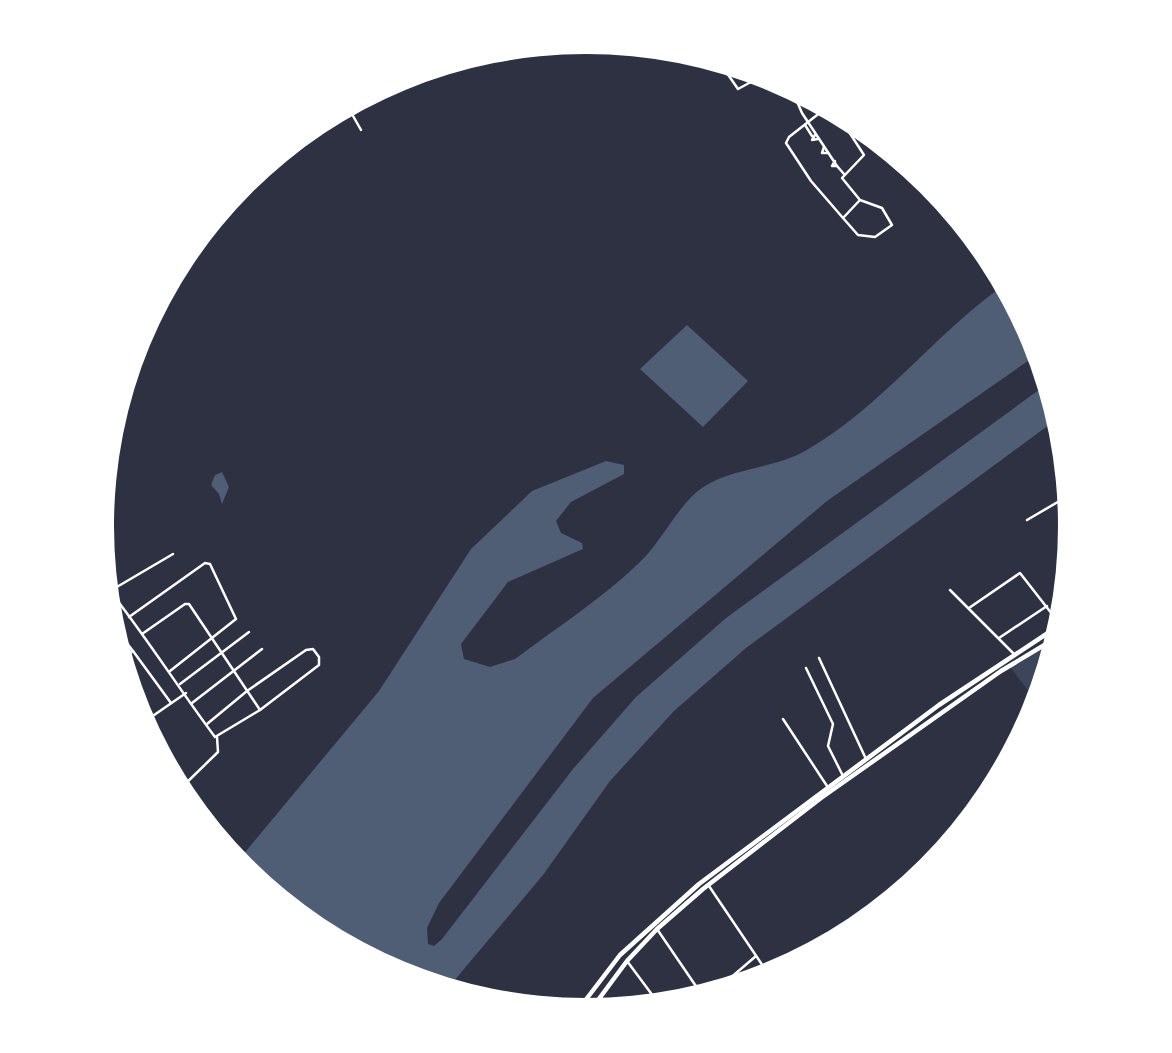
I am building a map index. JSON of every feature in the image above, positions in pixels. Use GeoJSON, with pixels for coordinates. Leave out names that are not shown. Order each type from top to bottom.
{"type":"FeatureCollection","features":[{"type":"Feature","properties":{"kind":"main road"},"geometry":{"type":"LineString","coordinates":[[586,999],[620,955],[699,884],[1002,660],[1046,633]]}},
{"type":"Feature","properties":{"kind":"main road"},"geometry":{"type":"LineString","coordinates":[[599,999],[627,961],[657,929],[709,886],[821,798],[1006,668],[1043,646]]}},
{"type":"Feature","properties":{"kind":"main road"},"geometry":{"type":"LineString","coordinates":[[1002,660],[1006,668]]}},
{"type":"Feature","properties":{"kind":"street"},"geometry":{"type":"LineString","coordinates":[[729,76],[738,89],[749,83]]}},
{"type":"Feature","properties":{"kind":"street"},"geometry":{"type":"LineString","coordinates":[[799,105],[807,124],[817,140],[860,200],[882,208],[892,225],[875,237],[861,237],[843,218],[811,181],[786,143],[789,136],[807,124],[817,115]]}},
{"type":"Feature","properties":{"kind":"street"},"geometry":{"type":"LineString","coordinates":[[353,116],[361,130]]}},
{"type":"Feature","properties":{"kind":"street"},"geometry":{"type":"LineString","coordinates":[[843,176],[864,155],[852,137]]}},
{"type":"Feature","properties":{"kind":"street"},"geometry":{"type":"LineString","coordinates":[[843,218],[860,200]]}},
{"type":"Feature","properties":{"kind":"street"},"geometry":{"type":"LineString","coordinates":[[1027,520],[1057,502]]}},
{"type":"Feature","properties":{"kind":"street"},"geometry":{"type":"LineString","coordinates":[[118,584],[173,554]]}},
{"type":"Feature","properties":{"kind":"street"},"geometry":{"type":"LineString","coordinates":[[129,617],[208,562],[236,617],[170,671]]}},
{"type":"Feature","properties":{"kind":"street"},"geometry":{"type":"LineString","coordinates":[[969,608],[1020,573],[1050,611]]}},
{"type":"Feature","properties":{"kind":"street"},"geometry":{"type":"LineString","coordinates":[[950,590],[1013,653]]}},
{"type":"Feature","properties":{"kind":"street"},"geometry":{"type":"LineString","coordinates":[[142,634],[187,603],[260,710]]}},
{"type":"Feature","properties":{"kind":"street"},"geometry":{"type":"LineString","coordinates":[[121,606],[217,737],[218,751],[188,781]]}},
{"type":"Feature","properties":{"kind":"street"},"geometry":{"type":"LineString","coordinates":[[999,638],[1046,606]]}},
{"type":"Feature","properties":{"kind":"street"},"geometry":{"type":"LineString","coordinates":[[180,684],[249,632]]}},
{"type":"Feature","properties":{"kind":"street"},"geometry":{"type":"LineString","coordinates":[[129,646],[171,703]]}},
{"type":"Feature","properties":{"kind":"street"},"geometry":{"type":"LineString","coordinates":[[192,703],[262,649]]}},
{"type":"Feature","properties":{"kind":"street"},"geometry":{"type":"LineString","coordinates":[[206,724],[247,691],[308,649],[316,652],[319,665],[260,710],[217,737]]}},
{"type":"Feature","properties":{"kind":"street"},"geometry":{"type":"LineString","coordinates":[[820,658],[866,759]]}},
{"type":"Feature","properties":{"kind":"street"},"geometry":{"type":"LineString","coordinates":[[806,668],[833,724],[828,746],[843,776]]}},
{"type":"Feature","properties":{"kind":"street"},"geometry":{"type":"LineString","coordinates":[[154,716],[186,693]]}},
{"type":"Feature","properties":{"kind":"street"},"geometry":{"type":"LineString","coordinates":[[783,719],[828,788]]}},
{"type":"Feature","properties":{"kind":"street"},"geometry":{"type":"LineString","coordinates":[[709,886],[762,965]]}},
{"type":"Feature","properties":{"kind":"street"},"geometry":{"type":"LineString","coordinates":[[657,929],[696,986]]}},
{"type":"Feature","properties":{"kind":"street"},"geometry":{"type":"LineString","coordinates":[[733,976],[755,956]]}},
{"type":"Feature","properties":{"kind":"street"},"geometry":{"type":"LineString","coordinates":[[627,961],[652,994]]}},
{"type":"Feature","properties":{"kind":"shaded area"},"geometry":{"type":"Polygon","coordinates":[[[996,291],[1028,361],[827,501],[593,698],[439,903],[427,928],[428,944],[434,946],[442,939],[573,769],[636,697],[726,618],[1038,391],[1047,426],[746,648],[674,711],[610,781],[543,875],[455,980],[405,963],[350,935],[299,901],[245,853],[379,691],[471,549],[532,491],[606,461],[624,465],[624,474],[571,502],[556,521],[561,533],[582,543],[583,549],[508,582],[461,644],[464,659],[490,667],[515,659],[626,575],[649,553],[687,501],[705,486],[729,475],[793,457],[832,434],[883,393],[996,291]]]}},
{"type":"Feature","properties":{"kind":"shaded area"},"geometry":{"type":"Polygon","coordinates":[[[687,325],[748,381],[703,427],[640,369],[687,325]]]}},
{"type":"Feature","properties":{"kind":"shaded area"},"geometry":{"type":"Polygon","coordinates":[[[222,472],[229,487],[222,504],[219,494],[211,485],[215,475],[222,472]]]}},
{"type":"Feature","properties":{"kind":"shaded area"},"geometry":{"type":"Polygon","coordinates":[[[1042,648],[1028,691],[1010,667],[1042,648]]]}}]}
